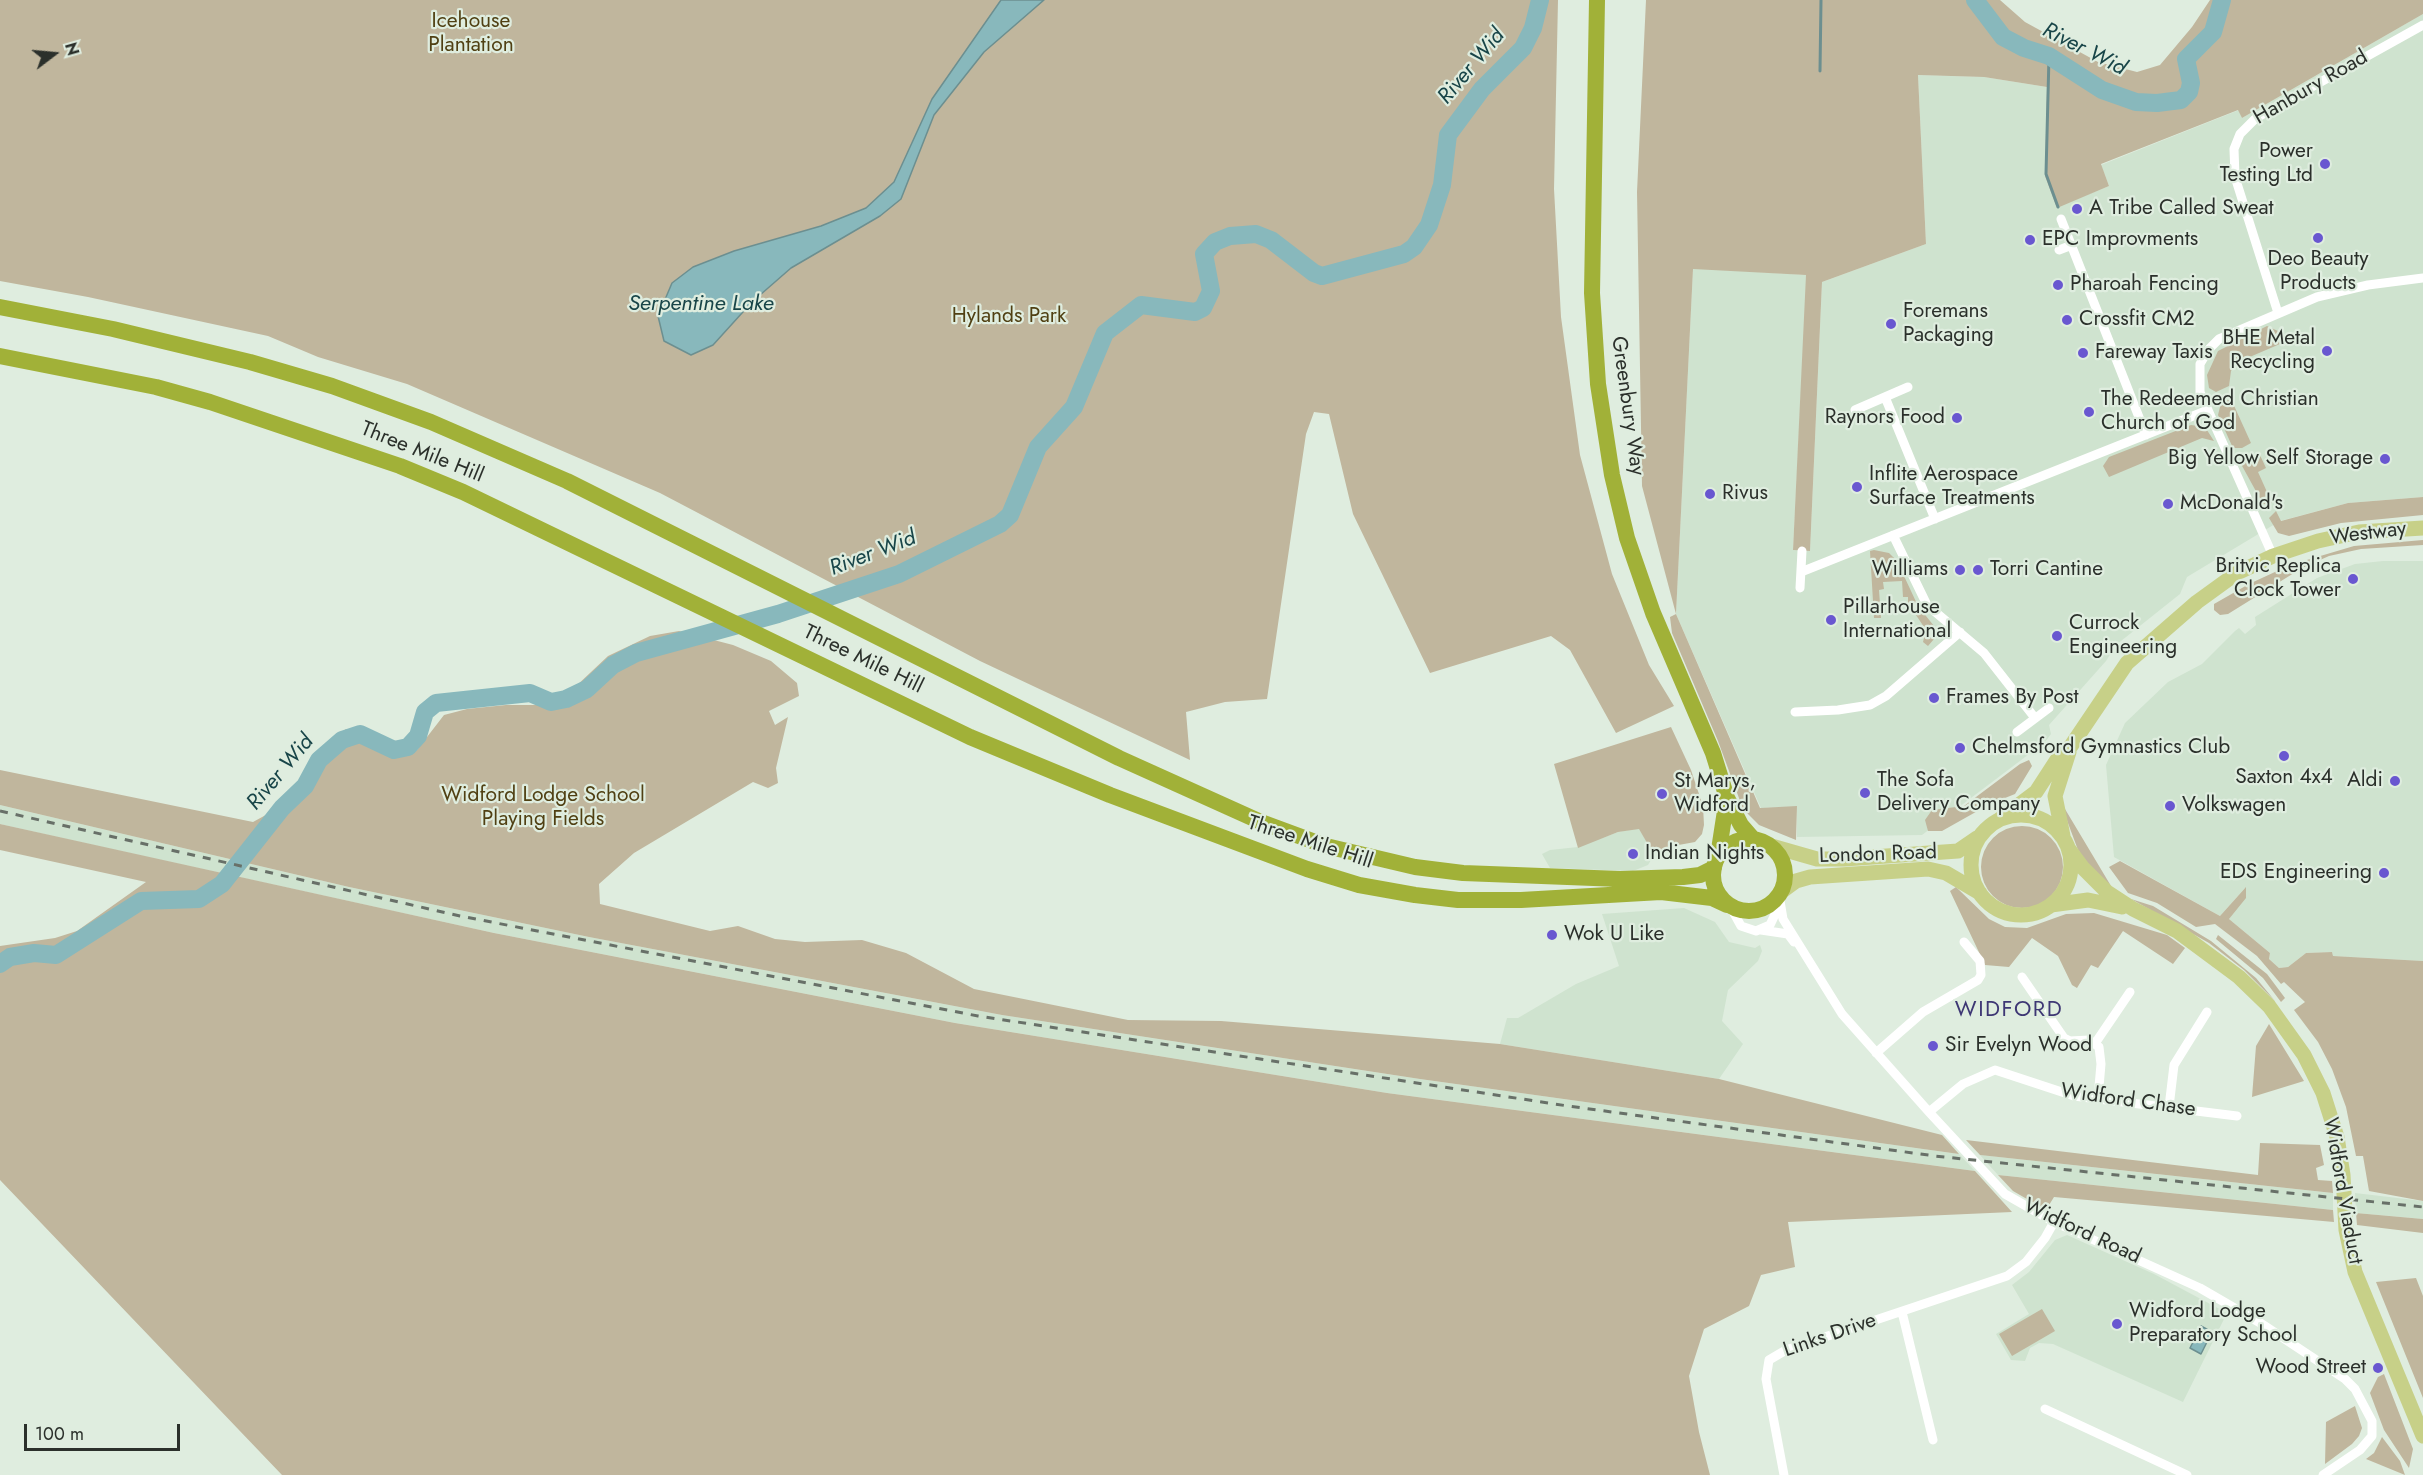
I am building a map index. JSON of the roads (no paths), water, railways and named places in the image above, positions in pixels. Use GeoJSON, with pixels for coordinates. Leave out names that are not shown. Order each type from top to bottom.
{"type":"FeatureCollection","features":[{"type":"Feature","properties":{"kind":"highway","name":"Greenbury Way"},"geometry":{"type":"LineString","coordinates":[[1597,0],[1592,293],[1595,353],[1604,430],[1619,506],[1637,570],[1663,639],[1713,753],[1726,798],[1741,825],[1761,842]]}},
{"type":"Feature","properties":{"kind":"highway","name":"Three Mile Hill"},"geometry":{"type":"LineString","coordinates":[[0,307],[113,329],[250,362],[358,395],[431,422],[532,465],[1184,788],[1261,822],[1360,856],[1415,867],[1462,873],[1569,879],[1683,877],[1700,875],[1716,863]]}},
{"type":"Feature","properties":{"kind":"highway","name":"Three Mile Hill"},"geometry":{"type":"LineString","coordinates":[[0,356],[156,387],[333,441],[463,492],[950,727],[1049,771],[1264,854],[1359,885],[1415,895],[1463,900],[1521,900],[1660,892],[1712,898],[1729,905]]}},
{"type":"Feature","properties":{"kind":"highway","name":"Greenbury Way"},"geometry":{"type":"LineString","coordinates":[[1716,863],[1726,798]]}},
{"type":"Feature","properties":{"kind":"highway"},"geometry":{"type":"LineString","coordinates":[[1761,842],[1783,865],[1785,880],[1780,897],[1770,905],[1758,910],[1745,911],[1729,905],[1714,885],[1716,863],[1733,843],[1761,842]]}},
{"type":"Feature","properties":{"kind":"main road","name":"Westway"},"geometry":{"type":"LineString","coordinates":[[2066,845],[2055,796],[2071,746],[2127,663],[2138,652],[2197,602],[2238,573],[2273,556],[2318,541],[2359,532],[2423,528]]}},
{"type":"Feature","properties":{"kind":"main road","name":"Westway"},"geometry":{"type":"LineString","coordinates":[[2000,819],[2027,801],[2060,755],[2071,746]]}},
{"type":"Feature","properties":{"kind":"main road"},"geometry":{"type":"LineString","coordinates":[[2018,815],[2037,817],[2054,828],[2094,880],[2133,909],[2088,900],[2049,906],[2031,914],[2008,913],[1994,907],[1980,893],[1973,880],[1971,863],[1974,847],[1982,833],[2000,819],[2018,815]]}},
{"type":"Feature","properties":{"kind":"main road","name":"London Road"},"geometry":{"type":"LineString","coordinates":[[1761,842],[1817,859],[1844,859],[1958,851],[1972,844],[1982,833]]}},
{"type":"Feature","properties":{"kind":"main road"},"geometry":{"type":"LineString","coordinates":[[2049,906],[2059,897],[2068,881],[2071,866],[2066,845]]}},
{"type":"Feature","properties":{"kind":"main road","name":"London Road"},"geometry":{"type":"LineString","coordinates":[[1780,897],[1796,881],[1810,877],[1928,869],[1946,873],[1980,893]]}},
{"type":"Feature","properties":{"kind":"main road","name":"Widford Viaduct"},"geometry":{"type":"LineString","coordinates":[[2133,909],[2197,944],[2239,977],[2269,1006],[2304,1055],[2327,1104],[2340,1157],[2346,1230],[2355,1272],[2423,1436]]}},
{"type":"Feature","properties":{"kind":"street","name":"Hanbury Road"},"geometry":{"type":"LineString","coordinates":[[2278,313],[2235,177],[2234,149],[2240,134],[2256,118],[2423,25]]}},
{"type":"Feature","properties":{"kind":"street"},"geometry":{"type":"LineString","coordinates":[[2061,219],[2146,435]]}},
{"type":"Feature","properties":{"kind":"street"},"geometry":{"type":"LineString","coordinates":[[2059,250],[2072,245]]}},
{"type":"Feature","properties":{"kind":"street"},"geometry":{"type":"LineString","coordinates":[[2273,556],[2200,392],[2198,379],[2200,364],[2208,349],[2219,339],[2278,313],[2339,291],[2423,278]]}},
{"type":"Feature","properties":{"kind":"street"},"geometry":{"type":"LineString","coordinates":[[1855,410],[1908,387]]}},
{"type":"Feature","properties":{"kind":"street"},"geometry":{"type":"LineString","coordinates":[[1885,397],[1935,519]]}},
{"type":"Feature","properties":{"kind":"street"},"geometry":{"type":"LineString","coordinates":[[1801,572],[2208,410]]}},
{"type":"Feature","properties":{"kind":"street"},"geometry":{"type":"LineString","coordinates":[[1893,536],[1928,605],[1984,653],[2035,718]]}},
{"type":"Feature","properties":{"kind":"street"},"geometry":{"type":"LineString","coordinates":[[1800,588],[1802,551]]}},
{"type":"Feature","properties":{"kind":"street"},"geometry":{"type":"LineString","coordinates":[[1795,712],[1838,710],[1870,705],[1886,696],[1960,632]]}},
{"type":"Feature","properties":{"kind":"street"},"geometry":{"type":"LineString","coordinates":[[2017,732],[2049,708]]}},
{"type":"Feature","properties":{"kind":"street"},"geometry":{"type":"LineString","coordinates":[[1761,930],[1774,919],[1780,897]]}},
{"type":"Feature","properties":{"kind":"street","name":"Widford Road"},"geometry":{"type":"LineString","coordinates":[[1780,897],[1783,919],[1842,1014],[1929,1113],[2005,1194],[2054,1222],[2200,1288],[2262,1324],[2345,1379],[2364,1401],[2373,1429],[2367,1443],[2323,1475]]}},
{"type":"Feature","properties":{"kind":"street","name":"Widford Road"},"geometry":{"type":"LineString","coordinates":[[1729,905],[1741,926],[1751,930],[1788,934],[1807,957]]}},
{"type":"Feature","properties":{"kind":"street"},"geometry":{"type":"LineString","coordinates":[[1876,1053],[1923,1012],[1978,980],[1981,975],[1980,961],[1964,942]]}},
{"type":"Feature","properties":{"kind":"street"},"geometry":{"type":"LineString","coordinates":[[2022,977],[2064,1038],[2070,1041],[2096,1042]]}},
{"type":"Feature","properties":{"kind":"street"},"geometry":{"type":"LineString","coordinates":[[2098,1098],[2101,1064],[2096,1042],[2130,992]]}},
{"type":"Feature","properties":{"kind":"street"},"geometry":{"type":"LineString","coordinates":[[2169,1107],[2174,1065],[2207,1012]]}},
{"type":"Feature","properties":{"kind":"street","name":"Widford Chase"},"geometry":{"type":"LineString","coordinates":[[1929,1113],[1963,1084],[1995,1070],[2032,1080],[2059,1093],[2237,1116]]}},
{"type":"Feature","properties":{"kind":"street","name":"Links Drive"},"geometry":{"type":"LineString","coordinates":[[1784,1475],[1766,1379],[1769,1360],[1786,1350],[1902,1312],[2018,1270],[2036,1251],[2054,1222]]}},
{"type":"Feature","properties":{"kind":"street","name":"Links Drive"},"geometry":{"type":"LineString","coordinates":[[1902,1312],[1932,1440]]}},
{"type":"Feature","properties":{"kind":"street"},"geometry":{"type":"LineString","coordinates":[[2045,1409],[2187,1475]]}},
{"type":"Feature","properties":{"kind":"water","name":"Serpentine Lake"},"geometry":{"type":"Polygon","coordinates":[[[1001,0],[1044,0],[984,52],[934,115],[901,199],[880,216],[791,268],[752,302],[713,345],[691,355],[664,341],[658,316],[672,283],[693,267],[734,251],[821,226],[866,208],[894,182],[932,99],[1001,0]]]}},
{"type":"Feature","properties":{"kind":"water"},"geometry":{"type":"Polygon","coordinates":[[[2201,1326],[2212,1332],[2201,1354],[2190,1348],[2201,1326]]]}},
{"type":"Feature","properties":{"kind":"waterway","name":"River Wid"},"geometry":{"type":"LineString","coordinates":[[0,964],[10,957],[34,953],[56,955],[141,901],[199,899],[222,884],[282,808],[305,786],[319,760],[342,740],[360,734],[394,750],[408,747],[418,736],[425,712],[436,703],[530,693],[551,702],[566,699],[587,689],[613,665],[636,653],[778,614],[899,574],[1000,524],[1010,515],[1038,447],[1074,407],[1105,333],[1141,305],[1195,312],[1203,308],[1211,291],[1204,254],[1215,242],[1230,236],[1256,234],[1271,240],[1314,273],[1322,276],[1404,254],[1414,247],[1429,225],[1442,185],[1448,135],[1482,89],[1523,48],[1533,28],[1540,0]]}},
{"type":"Feature","properties":{"kind":"waterway"},"geometry":{"type":"LineString","coordinates":[[1820,71],[1821,0]]}},
{"type":"Feature","properties":{"kind":"waterway","name":"River Wid"},"geometry":{"type":"LineString","coordinates":[[1975,0],[2003,37],[2024,48],[2049,56],[2102,90],[2136,102],[2157,103],[2181,100],[2189,92],[2191,83],[2186,59],[2213,32],[2222,0]]}},
{"type":"Feature","properties":{"kind":"waterway"},"geometry":{"type":"LineString","coordinates":[[2049,56],[2046,174],[2058,207]]}},
{"type":"Feature","properties":{"kind":"railway"},"geometry":{"type":"LineString","coordinates":[[0,811],[460,916],[978,1016],[1568,1106],[1935,1156],[2423,1207]]}},
{"type":"Feature","properties":{"kind":"place","name":"Power Testing Ltd"},"geometry":{"type":"Point","coordinates":[2325,164]}},
{"type":"Feature","properties":{"kind":"place","name":"A Tribe Called Sweat"},"geometry":{"type":"Point","coordinates":[2077,209]}},
{"type":"Feature","properties":{"kind":"place","name":"Deo Beauty Products"},"geometry":{"type":"Point","coordinates":[2318,238]}},
{"type":"Feature","properties":{"kind":"place","name":"EPC Improvments"},"geometry":{"type":"Point","coordinates":[2030,240]}},
{"type":"Feature","properties":{"kind":"place","name":"Pharoah Fencing"},"geometry":{"type":"Point","coordinates":[2058,285]}},
{"type":"Feature","properties":{"kind":"place","name":"Crossfit CM2"},"geometry":{"type":"Point","coordinates":[2067,320]}},
{"type":"Feature","properties":{"kind":"place","name":"Foremans Packaging"},"geometry":{"type":"Point","coordinates":[1891,324]}},
{"type":"Feature","properties":{"kind":"place","name":"BHE Metal Recycling"},"geometry":{"type":"Point","coordinates":[2327,351]}},
{"type":"Feature","properties":{"kind":"place","name":"Fareway Taxis"},"geometry":{"type":"Point","coordinates":[2083,353]}},
{"type":"Feature","properties":{"kind":"place","name":"The Redeemed Christian Church of God"},"geometry":{"type":"Point","coordinates":[2089,412]}},
{"type":"Feature","properties":{"kind":"place","name":"Raynors Food"},"geometry":{"type":"Point","coordinates":[1957,418]}},
{"type":"Feature","properties":{"kind":"place","name":"Big Yellow Self Storage"},"geometry":{"type":"Point","coordinates":[2385,459]}},
{"type":"Feature","properties":{"kind":"place","name":"Inflite Aerospace Surface Treatments"},"geometry":{"type":"Point","coordinates":[1857,487]}},
{"type":"Feature","properties":{"kind":"place","name":"Rivus"},"geometry":{"type":"Point","coordinates":[1710,494]}},
{"type":"Feature","properties":{"kind":"place","name":"McDonald's"},"geometry":{"type":"Point","coordinates":[2168,504]}},
{"type":"Feature","properties":{"kind":"place","name":"Williams"},"geometry":{"type":"Point","coordinates":[1960,570]}},
{"type":"Feature","properties":{"kind":"place","name":"Torri Cantine"},"geometry":{"type":"Point","coordinates":[1978,570]}},
{"type":"Feature","properties":{"kind":"place","name":"Britvic Replica Clock Tower"},"geometry":{"type":"Point","coordinates":[2353,579]}},
{"type":"Feature","properties":{"kind":"place","name":"Pillarhouse International"},"geometry":{"type":"Point","coordinates":[1831,620]}},
{"type":"Feature","properties":{"kind":"place","name":"Currock Engineering"},"geometry":{"type":"Point","coordinates":[2057,636]}},
{"type":"Feature","properties":{"kind":"place","name":"Frames By Post"},"geometry":{"type":"Point","coordinates":[1934,698]}},
{"type":"Feature","properties":{"kind":"place","name":"Chelmsford Gymnastics Club"},"geometry":{"type":"Point","coordinates":[1960,748]}},
{"type":"Feature","properties":{"kind":"place","name":"Saxton 4x4"},"geometry":{"type":"Point","coordinates":[2284,756]}},
{"type":"Feature","properties":{"kind":"place","name":"Aldi"},"geometry":{"type":"Point","coordinates":[2395,781]}},
{"type":"Feature","properties":{"kind":"place","name":"The Sofa Delivery Company"},"geometry":{"type":"Point","coordinates":[1865,793]}},
{"type":"Feature","properties":{"kind":"place","name":"St Marys, Widford"},"geometry":{"type":"Point","coordinates":[1662,794]}},
{"type":"Feature","properties":{"kind":"place","name":"Volkswagen"},"geometry":{"type":"Point","coordinates":[2170,806]}},
{"type":"Feature","properties":{"kind":"place","name":"Indian Nights"},"geometry":{"type":"Point","coordinates":[1633,854]}},
{"type":"Feature","properties":{"kind":"place","name":"EDS Engineering"},"geometry":{"type":"Point","coordinates":[2384,873]}},
{"type":"Feature","properties":{"kind":"place","name":"Wok U Like"},"geometry":{"type":"Point","coordinates":[1552,935]}},
{"type":"Feature","properties":{"kind":"place","name":"Sir Evelyn Wood"},"geometry":{"type":"Point","coordinates":[1933,1046]}},
{"type":"Feature","properties":{"kind":"place","name":"Widford Lodge Preparatory School"},"geometry":{"type":"Point","coordinates":[2117,1324]}},
{"type":"Feature","properties":{"kind":"place","name":"Wood Street"},"geometry":{"type":"Point","coordinates":[2378,1368]}},
{"type":"Feature","properties":{"kind":"district","name":"WIDFORD"},"geometry":{"type":"Point","coordinates":[2009,1011]}},
{"type":"Feature","properties":{"kind":"park label","name":"Icehouse Plantation"},"geometry":{"type":"Point","coordinates":[471,34]}},
{"type":"Feature","properties":{"kind":"park label","name":"Hylands Park"},"geometry":{"type":"Point","coordinates":[1009,317]}},
{"type":"Feature","properties":{"kind":"park label","name":"Widford Lodge School Playing Fields"},"geometry":{"type":"Point","coordinates":[543,808]}}]}
